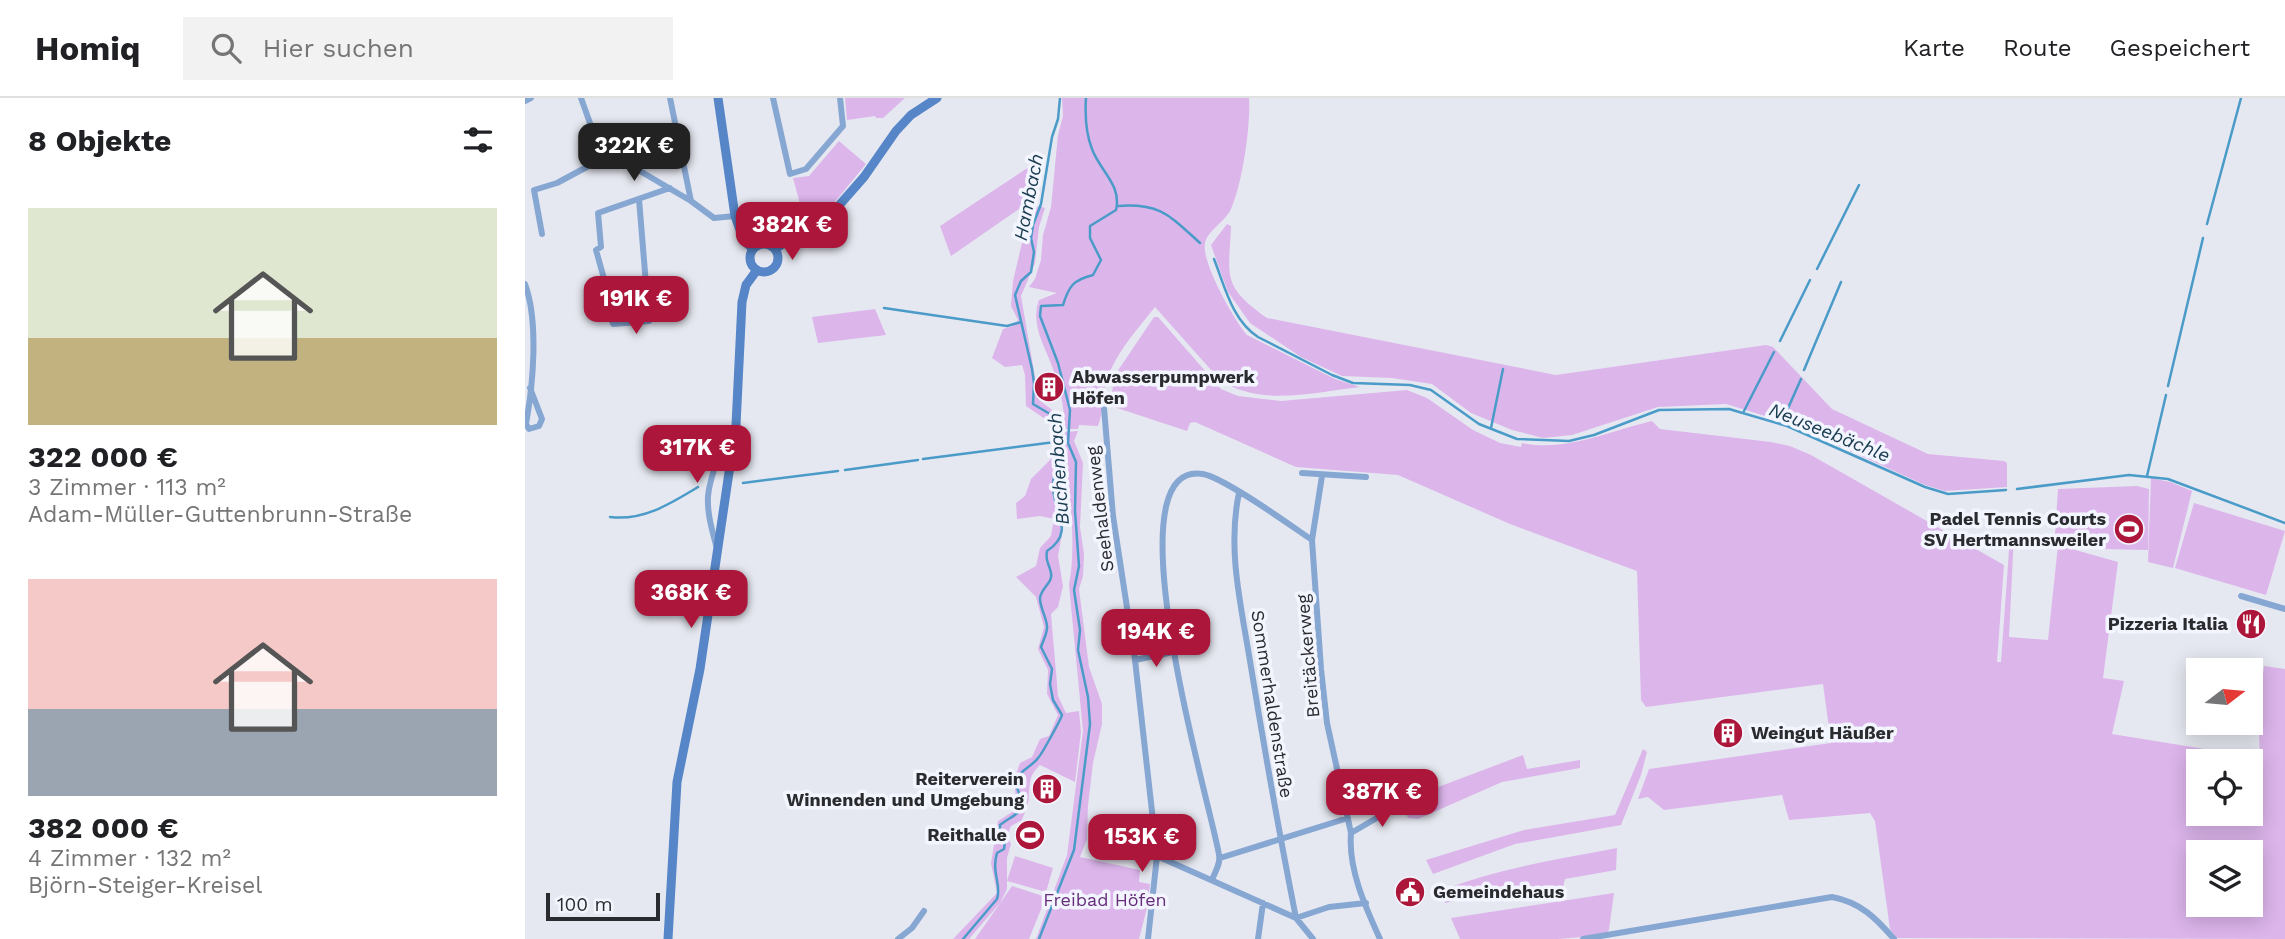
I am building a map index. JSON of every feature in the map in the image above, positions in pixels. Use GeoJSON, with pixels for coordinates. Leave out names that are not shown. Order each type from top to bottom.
{"type":"FeatureCollection","features":[{"type":"Feature","properties":{"kind":"street"},"geometry":{"type":"LineString","coordinates":[[525,101],[531,98]]}},
{"type":"Feature","properties":{"kind":"street"},"geometry":{"type":"LineString","coordinates":[[581,98],[595,137],[611,154],[691,201],[714,218],[735,216]]}},
{"type":"Feature","properties":{"kind":"street"},"geometry":{"type":"LineString","coordinates":[[670,98],[691,201]]}},
{"type":"Feature","properties":{"kind":"street"},"geometry":{"type":"LineString","coordinates":[[718,98],[735,216],[744,241],[753,249]]}},
{"type":"Feature","properties":{"kind":"street"},"geometry":{"type":"LineString","coordinates":[[773,98],[790,174],[806,169],[843,126],[840,98]]}},
{"type":"Feature","properties":{"kind":"street"},"geometry":{"type":"LineString","coordinates":[[775,249],[835,209],[864,177],[896,131],[911,115],[937,98]]}},
{"type":"Feature","properties":{"kind":"street"},"geometry":{"type":"LineString","coordinates":[[542,234],[534,190],[558,183],[611,154]]}},
{"type":"Feature","properties":{"kind":"street"},"geometry":{"type":"LineString","coordinates":[[639,199],[649,321],[613,324],[607,304],[610,300],[596,250],[601,247],[598,212],[670,188]]}},
{"type":"Feature","properties":{"kind":"street"},"geometry":{"type":"LineString","coordinates":[[764,244],[775,249],[775,267],[769,272],[752,267],[750,258],[753,249],[764,244]]}},
{"type":"Feature","properties":{"kind":"street"},"geometry":{"type":"LineString","coordinates":[[669,939],[677,782],[700,669],[736,425],[742,302],[746,285],[757,270]]}},
{"type":"Feature","properties":{"kind":"street"},"geometry":{"type":"LineString","coordinates":[[525,284],[533,316],[526,424],[530,429],[539,426],[542,419],[530,388]]}},
{"type":"Feature","properties":{"kind":"street","name":"Seehaldenweg"},"geometry":{"type":"LineString","coordinates":[[1104,408],[1113,516],[1135,660],[1157,856],[1148,939]]}},
{"type":"Feature","properties":{"kind":"street"},"geometry":{"type":"LineString","coordinates":[[718,555],[709,514],[708,495],[723,444],[736,425]]}},
{"type":"Feature","properties":{"kind":"street"},"geometry":{"type":"LineString","coordinates":[[1302,473],[1366,477]]}},
{"type":"Feature","properties":{"kind":"street"},"geometry":{"type":"LineString","coordinates":[[1212,880],[1220,858],[1173,652],[1163,553],[1170,494],[1187,476],[1202,474],[1239,493],[1312,540]]}},
{"type":"Feature","properties":{"kind":"street","name":"Breitäckerweg"},"geometry":{"type":"LineString","coordinates":[[1322,475],[1312,540],[1327,723],[1351,833],[1353,865],[1380,939]]}},
{"type":"Feature","properties":{"kind":"street","name":"Sommerhaldenstraße"},"geometry":{"type":"LineString","coordinates":[[1239,493],[1235,509],[1234,559],[1269,782],[1296,918]]}},
{"type":"Feature","properties":{"kind":"street"},"geometry":{"type":"LineString","coordinates":[[2241,596],[2285,609]]}},
{"type":"Feature","properties":{"kind":"street"},"geometry":{"type":"LineString","coordinates":[[1135,660],[1173,652]]}},
{"type":"Feature","properties":{"kind":"street"},"geometry":{"type":"LineString","coordinates":[[1351,833],[1399,804]]}},
{"type":"Feature","properties":{"kind":"street"},"geometry":{"type":"LineString","coordinates":[[1220,858],[1348,818]]}},
{"type":"Feature","properties":{"kind":"street"},"geometry":{"type":"LineString","coordinates":[[1157,856],[1296,918],[1313,939]]}},
{"type":"Feature","properties":{"kind":"street"},"geometry":{"type":"LineString","coordinates":[[1583,939],[1832,897],[1852,901],[1862,907],[1873,915],[1894,939]]}},
{"type":"Feature","properties":{"kind":"street"},"geometry":{"type":"LineString","coordinates":[[1258,939],[1263,903]]}},
{"type":"Feature","properties":{"kind":"street"},"geometry":{"type":"LineString","coordinates":[[1296,918],[1329,908],[1366,903]]}},
{"type":"Feature","properties":{"kind":"street"},"geometry":{"type":"LineString","coordinates":[[898,939],[912,928],[924,911]]}},
{"type":"Feature","properties":{"kind":"green space"},"geometry":{"type":"Polygon","coordinates":[[[845,98],[905,98],[883,118],[875,116],[847,120],[845,98]]]}},
{"type":"Feature","properties":{"kind":"green space"},"geometry":{"type":"Polygon","coordinates":[[[1062,98],[1249,98],[1249,123],[1239,185],[1231,209],[1209,234],[1205,243],[1213,277],[1234,317],[1247,335],[1335,379],[1360,387],[1288,396],[1252,393],[1236,388],[1220,380],[1155,307],[1113,365],[1105,387],[1098,426],[1079,425],[1078,429],[1064,429],[1060,391],[1036,318],[1039,300],[1057,293],[1029,287],[1035,279],[1041,260],[1043,235],[1051,207],[1058,135],[1063,116],[1062,98]]]}},
{"type":"Feature","properties":{"kind":"green space"},"geometry":{"type":"Polygon","coordinates":[[[839,141],[866,164],[834,203],[802,211],[793,178],[809,176],[839,141]]]}},
{"type":"Feature","properties":{"kind":"green space"},"geometry":{"type":"Polygon","coordinates":[[[1038,161],[1032,200],[951,256],[940,226],[1038,161]]]}},
{"type":"Feature","properties":{"kind":"green space"},"geometry":{"type":"Polygon","coordinates":[[[1039,206],[1045,208],[1039,227],[1035,263],[1021,296],[1039,400],[1051,409],[1056,419],[1061,458],[1057,489],[1064,523],[1058,556],[1063,586],[1058,607],[1051,614],[1058,696],[1066,713],[1079,711],[1081,732],[1075,782],[1040,765],[1036,769],[1031,779],[1022,820],[1011,826],[1007,836],[1011,844],[1007,858],[1007,889],[1000,903],[969,939],[953,939],[997,893],[991,863],[998,821],[1017,809],[1014,780],[1020,763],[1032,757],[1040,739],[1049,736],[1058,715],[1047,694],[1048,670],[1038,649],[1044,627],[1036,597],[1016,577],[1036,566],[1040,548],[1051,536],[1054,519],[1040,516],[1017,519],[1016,503],[1025,496],[1031,479],[1055,455],[1048,421],[1026,406],[1022,365],[1005,367],[992,358],[1003,329],[1013,326],[1018,320],[1011,306],[1013,281],[1029,213],[1039,206]]]}},
{"type":"Feature","properties":{"kind":"green space"},"geometry":{"type":"Polygon","coordinates":[[[1227,224],[1231,226],[1231,279],[1242,297],[1267,318],[1556,375],[1766,345],[1773,347],[1832,409],[1928,454],[2004,461],[2007,463],[2007,487],[1945,491],[1925,485],[1788,423],[1726,404],[1658,407],[1572,435],[1543,438],[1512,430],[1471,413],[1432,384],[1392,378],[1342,376],[1301,357],[1250,323],[1228,292],[1211,245],[1227,224]]]}},
{"type":"Feature","properties":{"kind":"green space"},"geometry":{"type":"Polygon","coordinates":[[[875,309],[886,335],[818,343],[812,317],[875,309]]]}},
{"type":"Feature","properties":{"kind":"green space"},"geometry":{"type":"Polygon","coordinates":[[[1154,317],[1158,317],[1221,389],[1238,396],[1281,401],[1407,390],[1427,398],[1473,430],[1500,443],[1521,447],[1522,443],[1572,443],[1652,421],[1660,429],[1790,446],[1811,455],[2004,565],[1997,662],[2001,662],[2010,536],[2014,534],[2009,637],[2048,640],[2058,545],[2118,562],[2103,678],[2124,681],[2112,734],[2204,749],[2186,749],[2186,826],[2263,826],[2263,749],[2260,749],[2259,735],[2263,735],[2264,666],[2285,669],[2285,939],[1896,938],[1890,929],[1875,821],[1870,813],[1789,820],[1782,795],[1664,810],[1648,797],[1638,799],[1649,769],[1831,743],[1823,684],[1646,707],[1641,700],[1637,571],[1510,524],[1398,475],[1296,467],[1195,422],[1190,423],[1187,431],[1111,406],[1117,372],[1154,317]]]}},
{"type":"Feature","properties":{"kind":"green space","name":"Freibad Höfen"},"geometry":{"type":"Polygon","coordinates":[[[1078,431],[1074,441],[1083,463],[1080,527],[1084,554],[1083,576],[1079,589],[1089,667],[1102,704],[1102,724],[1093,763],[1088,805],[1087,839],[1080,857],[1140,870],[1139,882],[1150,884],[1139,939],[1036,939],[1067,855],[1083,731],[1069,585],[1072,533],[1063,442],[1064,432],[1078,431]]]}},
{"type":"Feature","properties":{"kind":"green space"},"geometry":{"type":"Polygon","coordinates":[[[2151,478],[2192,491],[2173,568],[2148,562],[2151,478]]]}},
{"type":"Feature","properties":{"kind":"green space"},"geometry":{"type":"Polygon","coordinates":[[[2137,486],[2149,489],[2148,550],[2102,549],[2102,536],[2055,535],[2058,489],[2137,486]]]}},
{"type":"Feature","properties":{"kind":"green space"},"geometry":{"type":"Polygon","coordinates":[[[2194,503],[2285,531],[2266,595],[2175,568],[2194,503]]]}},
{"type":"Feature","properties":{"kind":"green space"},"geometry":{"type":"Polygon","coordinates":[[[1643,749],[1647,752],[1641,775],[1621,825],[1515,844],[1433,874],[1426,860],[1524,830],[1615,815],[1643,749]]]}},
{"type":"Feature","properties":{"kind":"green space"},"geometry":{"type":"Polygon","coordinates":[[[1523,755],[1527,769],[1580,760],[1580,768],[1502,782],[1418,819],[1408,818],[1401,801],[1523,755]]]}},
{"type":"Feature","properties":{"kind":"green space"},"geometry":{"type":"Polygon","coordinates":[[[1617,848],[1616,870],[1565,879],[1563,887],[1511,896],[1495,892],[1445,903],[1440,891],[1506,870],[1617,848]]]}},
{"type":"Feature","properties":{"kind":"green space"},"geometry":{"type":"Polygon","coordinates":[[[1015,856],[1053,868],[1046,892],[1007,881],[1015,856]]]}},
{"type":"Feature","properties":{"kind":"green space"},"geometry":{"type":"Polygon","coordinates":[[[1012,886],[1046,897],[1029,939],[975,939],[1012,886]]]}},
{"type":"Feature","properties":{"kind":"green space"},"geometry":{"type":"Polygon","coordinates":[[[1614,893],[1609,930],[1605,935],[1558,939],[1460,939],[1451,918],[1614,893]]]}},
{"type":"Feature","properties":{"kind":"waterway","name":"Hambach"},"geometry":{"type":"LineString","coordinates":[[963,939],[997,899],[995,860],[997,853],[1004,849],[1005,841],[1000,835],[1000,825],[1016,814],[1023,804],[1016,785],[1017,779],[1040,755],[1062,715],[1053,700],[1050,684],[1052,669],[1041,647],[1047,628],[1040,598],[1051,577],[1047,551],[1056,543],[1062,528],[1053,485],[1059,452],[1050,414],[1033,404],[1032,369],[1015,295],[1021,281],[1031,272],[1034,252],[1031,238],[1033,225],[1041,204],[1060,98]]}},
{"type":"Feature","properties":{"kind":"waterway","name":"Buchenbach"},"geometry":{"type":"LineString","coordinates":[[1039,939],[1074,850],[1090,724],[1088,697],[1078,650],[1080,630],[1074,590],[1079,566],[1075,511],[1076,462],[1068,443],[1070,410],[1058,363],[1040,316],[1041,306],[1063,305],[1073,285],[1093,275],[1101,260],[1090,238],[1090,226],[1116,210],[1116,193],[1090,143],[1086,124],[1086,98]]}},
{"type":"Feature","properties":{"kind":"waterway"},"geometry":{"type":"LineString","coordinates":[[2207,224],[2241,98]]}},
{"type":"Feature","properties":{"kind":"waterway"},"geometry":{"type":"LineString","coordinates":[[1817,269],[1859,185]]}},
{"type":"Feature","properties":{"kind":"waterway","name":"Neuseebächle"},"geometry":{"type":"LineString","coordinates":[[1118,206],[1145,207],[1164,213],[1200,243]]}},
{"type":"Feature","properties":{"kind":"waterway"},"geometry":{"type":"LineString","coordinates":[[2168,386],[2203,238]]}},
{"type":"Feature","properties":{"kind":"waterway","name":"Neuseebächle"},"geometry":{"type":"LineString","coordinates":[[1214,259],[1236,312],[1249,330],[1258,337],[1353,383],[1410,385],[1431,390],[1479,424],[1517,439],[1569,441],[1594,435],[1659,410],[1729,409],[1787,426],[1925,487],[1948,494],[2006,490]]}},
{"type":"Feature","properties":{"kind":"waterway"},"geometry":{"type":"LineString","coordinates":[[1780,341],[1810,280]]}},
{"type":"Feature","properties":{"kind":"waterway"},"geometry":{"type":"LineString","coordinates":[[1804,370],[1841,282]]}},
{"type":"Feature","properties":{"kind":"waterway"},"geometry":{"type":"LineString","coordinates":[[884,308],[1007,326],[1021,322]]}},
{"type":"Feature","properties":{"kind":"waterway"},"geometry":{"type":"LineString","coordinates":[[1744,411],[1774,352]]}},
{"type":"Feature","properties":{"kind":"waterway"},"geometry":{"type":"LineString","coordinates":[[1491,428],[1503,369]]}},
{"type":"Feature","properties":{"kind":"waterway"},"geometry":{"type":"LineString","coordinates":[[1781,424],[1801,379]]}},
{"type":"Feature","properties":{"kind":"waterway"},"geometry":{"type":"LineString","coordinates":[[2147,476],[2166,395]]}},
{"type":"Feature","properties":{"kind":"waterway"},"geometry":{"type":"LineString","coordinates":[[923,459],[1055,442]]}},
{"type":"Feature","properties":{"kind":"waterway"},"geometry":{"type":"LineString","coordinates":[[845,470],[918,460]]}},
{"type":"Feature","properties":{"kind":"waterway"},"geometry":{"type":"LineString","coordinates":[[743,483],[838,471]]}},
{"type":"Feature","properties":{"kind":"waterway"},"geometry":{"type":"LineString","coordinates":[[2017,489],[2129,475],[2168,479],[2285,523]]}},
{"type":"Feature","properties":{"kind":"waterway"},"geometry":{"type":"LineString","coordinates":[[610,517],[645,514],[698,487]]}},
{"type":"Feature","properties":{"kind":"place","name":"Abwasserpumpwerk Höfen"},"geometry":{"type":"Point","coordinates":[1049,387]}},
{"type":"Feature","properties":{"kind":"place","name":"Padel Tennis Courts SV Hertmannsweiler"},"geometry":{"type":"Point","coordinates":[2129,529]}},
{"type":"Feature","properties":{"kind":"place","name":"Pizzeria Italia"},"geometry":{"type":"Point","coordinates":[2251,624]}},
{"type":"Feature","properties":{"kind":"place","name":"Weingut Häußer"},"geometry":{"type":"Point","coordinates":[1728,733]}},
{"type":"Feature","properties":{"kind":"place","name":"Reiterverein Winnenden und Umgebung"},"geometry":{"type":"Point","coordinates":[1047,789]}},
{"type":"Feature","properties":{"kind":"place","name":"Reithalle"},"geometry":{"type":"Point","coordinates":[1030,835]}},
{"type":"Feature","properties":{"kind":"place","name":"Gemeindehaus"},"geometry":{"type":"Point","coordinates":[1410,892]}}]}
